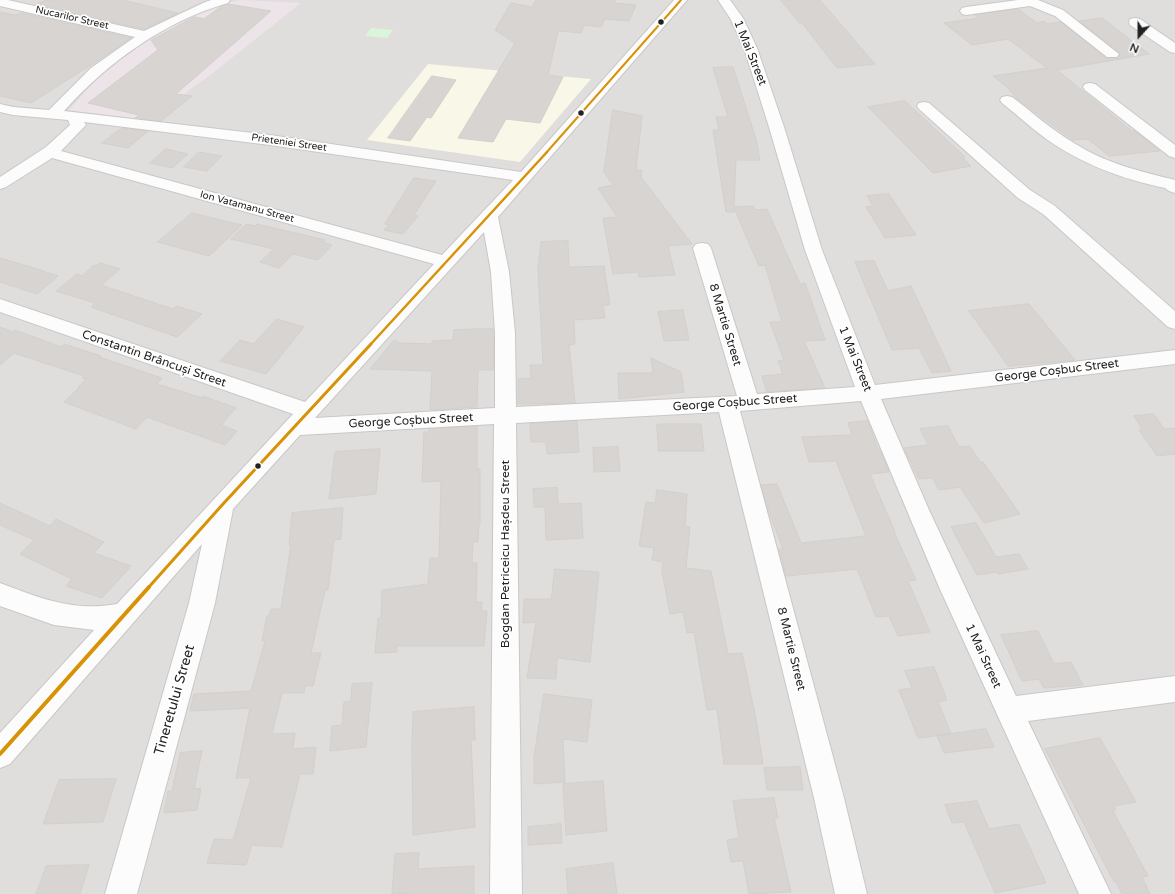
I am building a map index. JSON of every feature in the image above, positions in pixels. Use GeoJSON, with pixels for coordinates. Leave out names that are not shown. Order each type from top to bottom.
{"type":"FeatureCollection","features":[{"type":"Feature","properties":{"kind":"street"},"geometry":{"type":"LineString","coordinates":[[53,114],[81,84],[109,60],[145,35],[199,9],[224,0]]}},
{"type":"Feature","properties":{"kind":"street"},"geometry":{"type":"LineString","coordinates":[[0,754],[293,427],[525,177],[681,0]]}},
{"type":"Feature","properties":{"kind":"street","name":"1 Mai Street"},"geometry":{"type":"LineString","coordinates":[[724,0],[736,16],[770,103],[792,182],[821,273],[868,393],[927,534],[1095,894]]}},
{"type":"Feature","properties":{"kind":"street"},"geometry":{"type":"LineString","coordinates":[[966,11],[1029,1],[1059,13],[1112,54]]}},
{"type":"Feature","properties":{"kind":"street","name":"Nucarilor Street"},"geometry":{"type":"LineString","coordinates":[[0,2],[145,35]]}},
{"type":"Feature","properties":{"kind":"street"},"geometry":{"type":"LineString","coordinates":[[1135,22],[1175,50]]}},
{"type":"Feature","properties":{"kind":"street"},"geometry":{"type":"LineString","coordinates":[[1090,88],[1175,153]]}},
{"type":"Feature","properties":{"kind":"street"},"geometry":{"type":"LineString","coordinates":[[1007,100],[1054,138],[1078,153],[1124,174],[1174,183]]}},
{"type":"Feature","properties":{"kind":"street"},"geometry":{"type":"LineString","coordinates":[[924,106],[1024,194],[1049,210],[1175,322]]}},
{"type":"Feature","properties":{"kind":"street","name":"Prieteniei Street"},"geometry":{"type":"LineString","coordinates":[[0,108],[14,111],[53,114],[222,134],[525,177]]}},
{"type":"Feature","properties":{"kind":"street"},"geometry":{"type":"LineString","coordinates":[[0,184],[71,135],[78,125],[74,117]]}},
{"type":"Feature","properties":{"kind":"street","name":"Ion Vatamanu Street"},"geometry":{"type":"LineString","coordinates":[[48,152],[446,262]]}},
{"type":"Feature","properties":{"kind":"street","name":"Bogdan Petriceicu Hașdeu Street"},"geometry":{"type":"LineString","coordinates":[[489,215],[500,272],[504,325],[506,894]]}},
{"type":"Feature","properties":{"kind":"street","name":"8 Martie Street"},"geometry":{"type":"LineString","coordinates":[[702,248],[739,403],[851,894]]}},
{"type":"Feature","properties":{"kind":"street","name":"Constantin Brâncuși Street"},"geometry":{"type":"LineString","coordinates":[[0,306],[308,411]]}},
{"type":"Feature","properties":{"kind":"street","name":"George Coșbuc Street"},"geometry":{"type":"LineString","coordinates":[[293,427],[739,403],[868,393],[1174,358]]}},
{"type":"Feature","properties":{"kind":"street","name":"Tineretului Street"},"geometry":{"type":"LineString","coordinates":[[121,894],[202,603],[223,504]]}},
{"type":"Feature","properties":{"kind":"street"},"geometry":{"type":"LineString","coordinates":[[0,594],[27,606],[58,615],[90,618],[126,614]]}},
{"type":"Feature","properties":{"kind":"street"},"geometry":{"type":"LineString","coordinates":[[1008,710],[1175,689]]}},
{"type":"Feature","properties":{"kind":"shaded area"},"geometry":{"type":"Polygon","coordinates":[[[0,0],[1175,0],[1175,894],[0,894],[0,0]]]}},
{"type":"Feature","properties":{"kind":"shaded area"},"geometry":{"type":"Polygon","coordinates":[[[241,0],[301,3],[204,80],[193,87],[155,121],[69,110],[102,73],[148,38],[172,24],[211,6],[241,0]]]}},
{"type":"Feature","properties":{"kind":"shaded area"},"geometry":{"type":"Polygon","coordinates":[[[428,64],[591,79],[520,162],[367,140],[428,64]]]}},
{"type":"Feature","properties":{"kind":"green space"},"geometry":{"type":"Polygon","coordinates":[[[371,28],[393,30],[387,38],[365,36],[371,28]]]}},
{"type":"Feature","properties":{"kind":"building"},"geometry":{"type":"Polygon","coordinates":[[[46,0],[122,0],[178,13],[144,29],[36,5],[46,0]]]}},
{"type":"Feature","properties":{"kind":"building"},"geometry":{"type":"Polygon","coordinates":[[[536,0],[615,0],[614,3],[636,5],[629,21],[605,19],[601,27],[584,25],[581,33],[558,31],[548,75],[563,77],[540,123],[506,119],[493,142],[458,138],[515,43],[495,30],[511,3],[532,7],[536,0]]]}},
{"type":"Feature","properties":{"kind":"building"},"geometry":{"type":"Polygon","coordinates":[[[781,0],[820,0],[875,64],[837,68],[802,23],[800,23],[781,0]]]}},
{"type":"Feature","properties":{"kind":"building"},"geometry":{"type":"Polygon","coordinates":[[[228,4],[271,11],[176,94],[192,96],[161,121],[135,118],[139,115],[88,103],[158,50],[151,40],[194,17],[204,19],[220,7],[228,4]]]}},
{"type":"Feature","properties":{"kind":"building"},"geometry":{"type":"Polygon","coordinates":[[[1018,9],[1037,23],[1044,21],[1047,24],[1061,22],[1106,58],[1117,58],[1120,53],[1079,21],[1102,18],[1149,54],[1057,70],[1132,131],[1135,131],[1160,151],[1109,156],[1088,139],[1073,140],[1017,99],[1008,88],[993,76],[1047,68],[1008,39],[972,45],[944,23],[979,18],[975,15],[1018,9]]]}},
{"type":"Feature","properties":{"kind":"building"},"geometry":{"type":"Polygon","coordinates":[[[0,12],[15,15],[22,13],[131,38],[31,103],[0,96],[0,12]]]}},
{"type":"Feature","properties":{"kind":"building"},"geometry":{"type":"Polygon","coordinates":[[[733,67],[756,139],[760,160],[736,160],[734,207],[753,206],[755,210],[767,209],[800,284],[805,283],[825,340],[804,341],[825,388],[767,392],[762,376],[783,374],[778,361],[784,360],[770,322],[782,322],[765,265],[759,266],[734,208],[734,212],[726,212],[713,130],[719,130],[716,117],[728,117],[713,68],[733,67]]]}},
{"type":"Feature","properties":{"kind":"building"},"geometry":{"type":"Polygon","coordinates":[[[432,76],[456,80],[431,118],[427,117],[410,141],[388,138],[432,76]]]}},
{"type":"Feature","properties":{"kind":"building"},"geometry":{"type":"Polygon","coordinates":[[[905,101],[965,157],[963,158],[971,166],[933,173],[868,107],[905,101]]]}},
{"type":"Feature","properties":{"kind":"building"},"geometry":{"type":"Polygon","coordinates":[[[613,110],[642,116],[636,170],[642,170],[641,177],[692,244],[668,246],[675,275],[639,277],[638,272],[613,274],[603,218],[617,217],[598,188],[613,185],[604,172],[613,110]]]}},
{"type":"Feature","properties":{"kind":"building"},"geometry":{"type":"Polygon","coordinates":[[[122,128],[148,131],[128,148],[102,143],[122,128]]]}},
{"type":"Feature","properties":{"kind":"building"},"geometry":{"type":"Polygon","coordinates":[[[166,149],[188,154],[172,168],[150,163],[166,149]]]}},
{"type":"Feature","properties":{"kind":"building"},"geometry":{"type":"Polygon","coordinates":[[[199,152],[222,156],[207,171],[184,167],[199,152]]]}},
{"type":"Feature","properties":{"kind":"building"},"geometry":{"type":"Polygon","coordinates":[[[414,178],[436,181],[414,215],[418,216],[403,234],[384,230],[389,225],[385,224],[414,178]]]}},
{"type":"Feature","properties":{"kind":"building"},"geometry":{"type":"Polygon","coordinates":[[[889,194],[916,235],[885,238],[866,207],[873,206],[867,196],[889,194]]]}},
{"type":"Feature","properties":{"kind":"building"},"geometry":{"type":"Polygon","coordinates":[[[192,213],[242,225],[209,256],[158,242],[192,213]]]}},
{"type":"Feature","properties":{"kind":"building"},"geometry":{"type":"Polygon","coordinates":[[[247,224],[255,226],[257,224],[325,240],[322,242],[332,245],[318,260],[293,254],[279,268],[260,262],[274,249],[231,239],[247,224]]]}},
{"type":"Feature","properties":{"kind":"building"},"geometry":{"type":"Polygon","coordinates":[[[568,241],[569,267],[604,266],[610,305],[603,305],[605,318],[574,320],[575,344],[569,345],[575,403],[518,404],[518,379],[531,378],[530,365],[543,365],[538,268],[541,242],[568,241]]]}},
{"type":"Feature","properties":{"kind":"building"},"geometry":{"type":"Polygon","coordinates":[[[0,258],[58,276],[37,294],[0,282],[0,258]]]}},
{"type":"Feature","properties":{"kind":"building"},"geometry":{"type":"Polygon","coordinates":[[[874,261],[888,291],[911,286],[951,371],[932,373],[919,348],[892,350],[855,262],[874,261]]]}},
{"type":"Feature","properties":{"kind":"building"},"geometry":{"type":"Polygon","coordinates":[[[100,263],[120,269],[101,285],[173,309],[176,306],[202,314],[177,337],[91,307],[95,303],[56,291],[77,274],[82,276],[94,265],[96,266],[100,263]]]}},
{"type":"Feature","properties":{"kind":"building"},"geometry":{"type":"Polygon","coordinates":[[[1029,304],[1075,360],[1008,366],[969,311],[1029,304]]]}},
{"type":"Feature","properties":{"kind":"building"},"geometry":{"type":"Polygon","coordinates":[[[683,310],[689,340],[664,341],[658,312],[683,310]]]}},
{"type":"Feature","properties":{"kind":"building"},"geometry":{"type":"Polygon","coordinates":[[[277,319],[304,327],[266,374],[220,361],[240,340],[253,344],[277,319]]]}},
{"type":"Feature","properties":{"kind":"building"},"geometry":{"type":"Polygon","coordinates":[[[0,327],[14,332],[15,330],[61,347],[64,344],[101,356],[99,357],[162,378],[157,384],[202,398],[203,396],[236,408],[221,425],[237,431],[225,445],[147,417],[136,429],[64,402],[80,387],[78,387],[86,379],[82,378],[84,376],[14,353],[0,365],[0,327]]]}},
{"type":"Feature","properties":{"kind":"building"},"geometry":{"type":"Polygon","coordinates":[[[493,329],[494,370],[478,370],[477,407],[430,410],[432,371],[370,369],[394,340],[400,343],[432,344],[432,341],[453,340],[454,330],[493,329]]]}},
{"type":"Feature","properties":{"kind":"building"},"geometry":{"type":"Polygon","coordinates":[[[651,358],[681,372],[684,392],[619,399],[618,373],[653,373],[651,358]]]}},
{"type":"Feature","properties":{"kind":"building"},"geometry":{"type":"Polygon","coordinates":[[[1154,414],[1164,429],[1175,428],[1175,454],[1157,456],[1139,430],[1142,429],[1134,416],[1154,414]]]}},
{"type":"Feature","properties":{"kind":"building"},"geometry":{"type":"Polygon","coordinates":[[[577,421],[579,452],[547,454],[546,442],[531,442],[530,424],[577,421]]]}},
{"type":"Feature","properties":{"kind":"building"},"geometry":{"type":"Polygon","coordinates":[[[868,421],[878,450],[880,450],[889,472],[870,474],[916,580],[908,581],[930,632],[898,636],[889,616],[876,617],[857,569],[786,576],[779,549],[783,549],[769,512],[761,485],[777,484],[801,543],[866,536],[836,461],[809,462],[802,437],[852,435],[848,423],[868,421]]]}},
{"type":"Feature","properties":{"kind":"building"},"geometry":{"type":"Polygon","coordinates":[[[657,424],[701,424],[704,451],[659,451],[657,424]]]}},
{"type":"Feature","properties":{"kind":"building"},"geometry":{"type":"Polygon","coordinates":[[[477,426],[477,470],[480,469],[480,524],[478,542],[473,542],[472,563],[477,563],[476,602],[482,602],[481,611],[487,611],[484,646],[397,646],[397,652],[375,653],[378,618],[381,618],[382,590],[428,584],[430,558],[439,558],[441,481],[422,482],[424,432],[429,432],[429,429],[477,426]]]}},
{"type":"Feature","properties":{"kind":"building"},"geometry":{"type":"Polygon","coordinates":[[[948,426],[959,447],[970,446],[980,462],[983,462],[1020,514],[984,523],[960,487],[939,490],[933,478],[919,479],[904,448],[928,445],[920,429],[948,426]]]}},
{"type":"Feature","properties":{"kind":"building"},"geometry":{"type":"Polygon","coordinates":[[[618,447],[620,471],[594,472],[593,448],[618,447]]]}},
{"type":"Feature","properties":{"kind":"building"},"geometry":{"type":"Polygon","coordinates":[[[380,449],[376,494],[329,499],[335,452],[380,449]]]}},
{"type":"Feature","properties":{"kind":"building"},"geometry":{"type":"Polygon","coordinates":[[[557,488],[558,504],[581,503],[583,538],[546,540],[545,507],[534,507],[533,489],[557,488]]]}},
{"type":"Feature","properties":{"kind":"building"},"geometry":{"type":"Polygon","coordinates":[[[657,490],[687,494],[685,526],[690,527],[686,568],[711,571],[728,654],[742,653],[756,719],[763,764],[724,764],[717,709],[707,710],[694,632],[687,633],[683,612],[670,614],[662,571],[663,562],[652,560],[654,548],[639,546],[646,502],[655,503],[657,490]]]}},
{"type":"Feature","properties":{"kind":"building"},"geometry":{"type":"Polygon","coordinates":[[[0,503],[50,526],[56,519],[104,542],[94,553],[131,566],[102,598],[66,586],[72,579],[20,554],[34,540],[0,525],[0,503]]]}},
{"type":"Feature","properties":{"kind":"building"},"geometry":{"type":"Polygon","coordinates":[[[343,508],[341,539],[334,540],[328,590],[325,590],[311,653],[321,653],[313,686],[305,686],[304,693],[282,693],[272,734],[295,733],[293,749],[316,747],[313,774],[300,774],[282,847],[252,845],[246,865],[207,863],[214,839],[233,840],[251,778],[236,778],[250,708],[190,711],[194,694],[251,691],[265,641],[262,641],[267,616],[269,616],[271,609],[281,609],[291,544],[289,545],[292,513],[343,508]]]}},
{"type":"Feature","properties":{"kind":"building"},"geometry":{"type":"Polygon","coordinates":[[[976,523],[996,557],[1019,554],[1028,569],[998,574],[997,572],[977,575],[951,527],[976,523]]]}},
{"type":"Feature","properties":{"kind":"building"},"geometry":{"type":"Polygon","coordinates":[[[555,569],[599,572],[590,662],[557,658],[556,679],[527,678],[536,622],[523,623],[524,599],[551,599],[555,569]]]}},
{"type":"Feature","properties":{"kind":"building"},"geometry":{"type":"Polygon","coordinates":[[[1038,631],[1054,664],[1071,662],[1083,685],[1044,688],[1039,679],[1022,681],[1001,635],[1038,631]]]}},
{"type":"Feature","properties":{"kind":"building"},"geometry":{"type":"Polygon","coordinates":[[[934,667],[947,700],[938,702],[951,734],[918,738],[899,690],[912,688],[905,671],[934,667]]]}},
{"type":"Feature","properties":{"kind":"building"},"geometry":{"type":"Polygon","coordinates":[[[372,683],[366,747],[330,751],[332,726],[342,725],[344,702],[351,701],[352,684],[372,683]]]}},
{"type":"Feature","properties":{"kind":"building"},"geometry":{"type":"Polygon","coordinates":[[[544,694],[592,700],[587,742],[563,739],[565,782],[534,784],[534,758],[544,694]]]}},
{"type":"Feature","properties":{"kind":"building"},"geometry":{"type":"Polygon","coordinates":[[[474,707],[475,740],[471,740],[475,827],[413,835],[413,712],[474,707]]]}},
{"type":"Feature","properties":{"kind":"building"},"geometry":{"type":"Polygon","coordinates":[[[986,729],[994,747],[944,753],[937,736],[986,729]]]}},
{"type":"Feature","properties":{"kind":"building"},"geometry":{"type":"Polygon","coordinates":[[[1100,738],[1136,802],[1114,806],[1116,810],[1113,811],[1148,876],[1142,877],[1150,894],[1122,894],[1116,882],[1114,882],[1045,749],[1100,738]]]}},
{"type":"Feature","properties":{"kind":"building"},"geometry":{"type":"Polygon","coordinates":[[[202,751],[194,789],[201,788],[197,810],[164,813],[168,791],[172,791],[180,753],[202,751]]]}},
{"type":"Feature","properties":{"kind":"building"},"geometry":{"type":"Polygon","coordinates":[[[800,767],[803,790],[767,790],[764,768],[800,767]]]}},
{"type":"Feature","properties":{"kind":"building"},"geometry":{"type":"Polygon","coordinates":[[[116,779],[103,822],[43,824],[59,780],[116,779]]]}},
{"type":"Feature","properties":{"kind":"building"},"geometry":{"type":"Polygon","coordinates":[[[603,781],[607,831],[566,835],[563,784],[603,781]]]}},
{"type":"Feature","properties":{"kind":"building"},"geometry":{"type":"Polygon","coordinates":[[[774,798],[778,818],[774,818],[791,892],[749,894],[743,861],[731,862],[727,840],[739,838],[733,801],[774,798]]]}},
{"type":"Feature","properties":{"kind":"building"},"geometry":{"type":"Polygon","coordinates":[[[977,801],[989,829],[1019,824],[1046,883],[995,893],[964,822],[952,823],[945,805],[977,801]]]}},
{"type":"Feature","properties":{"kind":"building"},"geometry":{"type":"Polygon","coordinates":[[[561,824],[562,843],[528,845],[528,827],[561,824]]]}},
{"type":"Feature","properties":{"kind":"building"},"geometry":{"type":"Polygon","coordinates":[[[419,853],[418,869],[474,866],[474,894],[392,894],[395,854],[419,853]]]}},
{"type":"Feature","properties":{"kind":"building"},"geometry":{"type":"Polygon","coordinates":[[[613,863],[617,894],[568,894],[566,869],[613,863]]]}},
{"type":"Feature","properties":{"kind":"building"},"geometry":{"type":"Polygon","coordinates":[[[89,865],[80,894],[36,894],[46,866],[89,865]]]}},
{"type":"Feature","properties":{"kind":"transit line"},"geometry":{"type":"LineString","coordinates":[[0,754],[223,504],[525,177],[681,0]]}}]}
